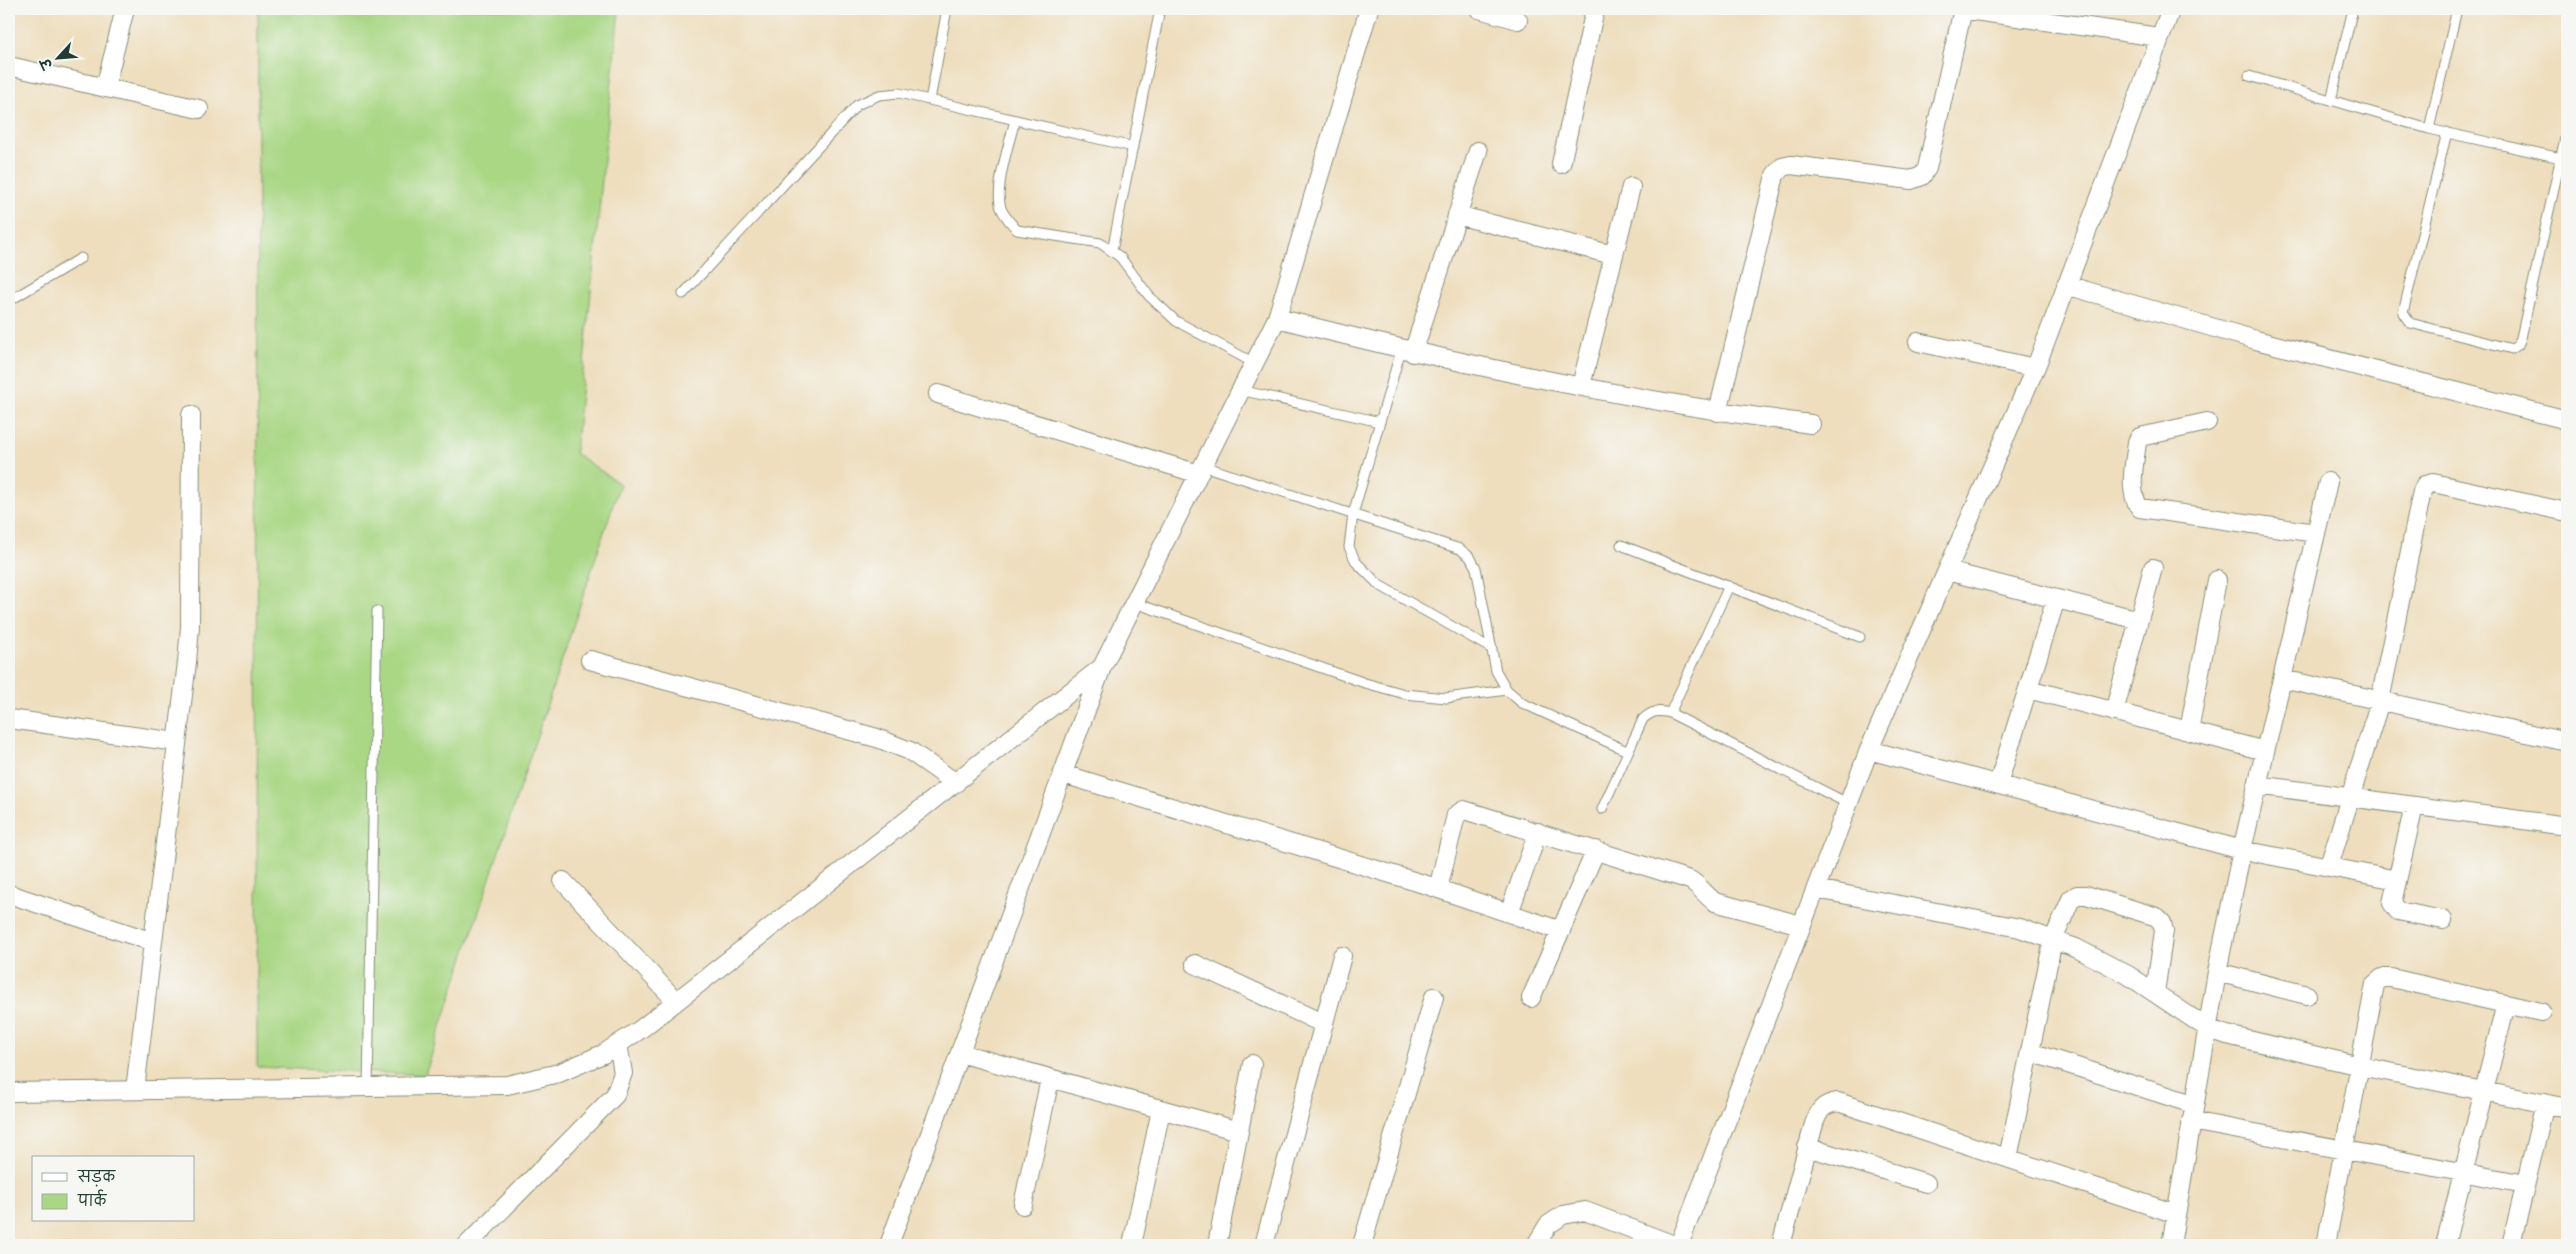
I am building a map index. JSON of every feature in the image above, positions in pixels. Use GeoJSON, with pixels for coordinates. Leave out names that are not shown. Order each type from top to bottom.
{"type":"FeatureCollection","features":[{"type":"Feature","properties":{"kind":"street"},"geometry":{"type":"LineString","coordinates":[[105,88],[125,9]]}},
{"type":"Feature","properties":{"kind":"street"},"geometry":{"type":"LineString","coordinates":[[889,1245],[1102,668],[1277,318],[1369,9]]}},
{"type":"Feature","properties":{"kind":"street"},"geometry":{"type":"LineString","coordinates":[[1479,9],[1518,20]]}},
{"type":"Feature","properties":{"kind":"street"},"geometry":{"type":"LineString","coordinates":[[1561,164],[1595,9]]}},
{"type":"Feature","properties":{"kind":"street"},"geometry":{"type":"LineString","coordinates":[[1718,412],[1775,175],[1782,167],[1791,165],[1911,180],[1922,176],[1927,168],[1961,9],[2159,37]]}},
{"type":"Feature","properties":{"kind":"street"},"geometry":{"type":"LineString","coordinates":[[1679,1245],[1870,750],[2035,368],[2171,9]]}},
{"type":"Feature","properties":{"kind":"street"},"geometry":{"type":"LineString","coordinates":[[9,66],[200,109]]}},
{"type":"Feature","properties":{"kind":"street"},"geometry":{"type":"LineString","coordinates":[[1407,352],[1457,215],[1478,151]]}},
{"type":"Feature","properties":{"kind":"street"},"geometry":{"type":"LineString","coordinates":[[1581,386],[1631,187]]}},
{"type":"Feature","properties":{"kind":"street"},"geometry":{"type":"LineString","coordinates":[[1457,215],[1613,254]]}},
{"type":"Feature","properties":{"kind":"street"},"geometry":{"type":"LineString","coordinates":[[2066,285],[2256,340],[2567,420]]}},
{"type":"Feature","properties":{"kind":"street"},"geometry":{"type":"LineString","coordinates":[[1277,318],[1407,352],[1718,412],[1811,424]]}},
{"type":"Feature","properties":{"kind":"street"},"geometry":{"type":"LineString","coordinates":[[1918,342],[2035,368]]}},
{"type":"Feature","properties":{"kind":"street"},"geometry":{"type":"LineString","coordinates":[[938,394],[1201,470]]}},
{"type":"Feature","properties":{"kind":"street"},"geometry":{"type":"LineString","coordinates":[[135,1090],[178,742],[190,627],[191,415]]}},
{"type":"Feature","properties":{"kind":"street"},"geometry":{"type":"LineString","coordinates":[[2207,422],[2140,437],[2136,442],[2133,491],[2134,501],[2140,508],[2316,533]]}},
{"type":"Feature","properties":{"kind":"street"},"geometry":{"type":"LineString","coordinates":[[2171,1245],[2217,972],[2242,850],[2328,482]]}},
{"type":"Feature","properties":{"kind":"street"},"geometry":{"type":"LineString","coordinates":[[2329,866],[2380,700],[2422,491],[2425,485],[2434,484],[2567,512]]}},
{"type":"Feature","properties":{"kind":"street"},"geometry":{"type":"LineString","coordinates":[[2114,712],[2153,568]]}},
{"type":"Feature","properties":{"kind":"street"},"geometry":{"type":"LineString","coordinates":[[1947,571],[2139,620]]}},
{"type":"Feature","properties":{"kind":"street"},"geometry":{"type":"LineString","coordinates":[[2189,731],[2217,580]]}},
{"type":"Feature","properties":{"kind":"street"},"geometry":{"type":"LineString","coordinates":[[1998,784],[2056,599]]}},
{"type":"Feature","properties":{"kind":"street"},"geometry":{"type":"LineString","coordinates":[[590,660],[877,738],[910,751],[956,783]]}},
{"type":"Feature","properties":{"kind":"street"},"geometry":{"type":"LineString","coordinates":[[9,1092],[507,1085],[559,1073],[603,1054],[676,1002],[1102,668]]}},
{"type":"Feature","properties":{"kind":"street"},"geometry":{"type":"LineString","coordinates":[[2282,679],[2567,742]]}},
{"type":"Feature","properties":{"kind":"street"},"geometry":{"type":"LineString","coordinates":[[2028,689],[2265,751]]}},
{"type":"Feature","properties":{"kind":"street"},"geometry":{"type":"LineString","coordinates":[[9,719],[178,742]]}},
{"type":"Feature","properties":{"kind":"street"},"geometry":{"type":"LineString","coordinates":[[1870,750],[2242,850],[2397,880]]}},
{"type":"Feature","properties":{"kind":"street"},"geometry":{"type":"LineString","coordinates":[[1063,774],[1438,888],[1561,932]]}},
{"type":"Feature","properties":{"kind":"street"},"geometry":{"type":"LineString","coordinates":[[2257,785],[2567,826]]}},
{"type":"Feature","properties":{"kind":"street"},"geometry":{"type":"LineString","coordinates":[[2414,806],[2392,903],[2398,911],[2443,920]]}},
{"type":"Feature","properties":{"kind":"street"},"geometry":{"type":"LineString","coordinates":[[1438,888],[1459,811],[1464,810],[1690,880],[1699,885],[1706,896],[1715,902],[1801,925]]}},
{"type":"Feature","properties":{"kind":"street"},"geometry":{"type":"LineString","coordinates":[[1509,913],[1538,832]]}},
{"type":"Feature","properties":{"kind":"street"},"geometry":{"type":"LineString","coordinates":[[1532,998],[1596,850]]}},
{"type":"Feature","properties":{"kind":"street"},"geometry":{"type":"LineString","coordinates":[[563,881],[676,1002]]}},
{"type":"Feature","properties":{"kind":"street"},"geometry":{"type":"LineString","coordinates":[[1816,889],[2020,928],[2076,948],[2128,975],[2207,1028],[2227,1035],[2360,1066],[2567,1108]]}},
{"type":"Feature","properties":{"kind":"street"},"geometry":{"type":"LineString","coordinates":[[9,894],[153,942]]}},
{"type":"Feature","properties":{"kind":"street"},"geometry":{"type":"LineString","coordinates":[[2008,1158],[2053,940],[2071,899],[2077,895],[2086,894],[2157,917],[2162,922],[2164,931],[2155,993]]}},
{"type":"Feature","properties":{"kind":"street"},"geometry":{"type":"LineString","coordinates":[[1264,1245],[1342,956]]}},
{"type":"Feature","properties":{"kind":"street"},"geometry":{"type":"LineString","coordinates":[[1195,964],[1324,1024]]}},
{"type":"Feature","properties":{"kind":"street"},"geometry":{"type":"LineString","coordinates":[[2217,972],[2307,995]]}},
{"type":"Feature","properties":{"kind":"street"},"geometry":{"type":"LineString","coordinates":[[2326,1245],[2375,984],[2382,978],[2390,978],[2541,1012]]}},
{"type":"Feature","properties":{"kind":"street"},"geometry":{"type":"LineString","coordinates":[[1362,1245],[1434,998]]}},
{"type":"Feature","properties":{"kind":"street"},"geometry":{"type":"LineString","coordinates":[[2445,1245],[2506,1004]]}},
{"type":"Feature","properties":{"kind":"street"},"geometry":{"type":"LineString","coordinates":[[467,1245],[615,1095],[622,1073],[618,1044]]}},
{"type":"Feature","properties":{"kind":"street"},"geometry":{"type":"LineString","coordinates":[[2030,1052],[2192,1113],[2345,1149],[2525,1184]]}},
{"type":"Feature","properties":{"kind":"street"},"geometry":{"type":"LineString","coordinates":[[960,1054],[1239,1131]]}},
{"type":"Feature","properties":{"kind":"street"},"geometry":{"type":"LineString","coordinates":[[1217,1245],[1252,1064]]}},
{"type":"Feature","properties":{"kind":"street"},"geometry":{"type":"LineString","coordinates":[[1023,1205],[1050,1079]]}},
{"type":"Feature","properties":{"kind":"street"},"geometry":{"type":"LineString","coordinates":[[1781,1245],[1807,1147],[1819,1111],[1826,1104],[1838,1102],[2176,1214]]}},
{"type":"Feature","properties":{"kind":"street"},"geometry":{"type":"LineString","coordinates":[[2511,1245],[2545,1103]]}},
{"type":"Feature","properties":{"kind":"street"},"geometry":{"type":"LineString","coordinates":[[1132,1245],[1161,1110]]}},
{"type":"Feature","properties":{"kind":"street"},"geometry":{"type":"LineString","coordinates":[[1807,1147],[1926,1183]]}},
{"type":"Feature","properties":{"kind":"street"},"geometry":{"type":"LineString","coordinates":[[1536,1245],[1548,1225],[1563,1215],[1585,1211],[1674,1245]]}},
{"type":"Feature","properties":{"kind":"lane"},"geometry":{"type":"LineString","coordinates":[[930,100],[947,9]]}},
{"type":"Feature","properties":{"kind":"lane"},"geometry":{"type":"LineString","coordinates":[[1112,251],[1160,9]]}},
{"type":"Feature","properties":{"kind":"lane"},"geometry":{"type":"LineString","coordinates":[[2331,100],[2353,9]]}},
{"type":"Feature","properties":{"kind":"lane"},"geometry":{"type":"LineString","coordinates":[[2429,129],[2457,9]]}},
{"type":"Feature","properties":{"kind":"lane"},"geometry":{"type":"LineString","coordinates":[[2249,76],[2429,129],[2561,158]]}},
{"type":"Feature","properties":{"kind":"lane"},"geometry":{"type":"LineString","coordinates":[[683,294],[857,105],[879,95],[899,93],[1133,147]]}},
{"type":"Feature","properties":{"kind":"lane"},"geometry":{"type":"LineString","coordinates":[[1015,120],[1000,185],[1000,206],[1008,220],[1017,230],[1100,243],[1120,257],[1149,296],[1176,321],[1254,363]]}},
{"type":"Feature","properties":{"kind":"lane"},"geometry":{"type":"LineString","coordinates":[[2447,132],[2403,313],[2410,323],[2504,348],[2512,348],[2518,345],[2521,338],[2567,129]]}},
{"type":"Feature","properties":{"kind":"lane"},"geometry":{"type":"LineString","coordinates":[[9,301],[81,258]]}},
{"type":"Feature","properties":{"kind":"lane"},"geometry":{"type":"LineString","coordinates":[[1407,352],[1380,422],[1353,514],[1349,547],[1356,562],[1379,585],[1492,648]]}},
{"type":"Feature","properties":{"kind":"lane"},"geometry":{"type":"LineString","coordinates":[[1240,390],[1380,422]]}},
{"type":"Feature","properties":{"kind":"lane"},"geometry":{"type":"LineString","coordinates":[[1201,470],[1353,514],[1460,549],[1470,557],[1476,568],[1496,672],[1507,690],[1522,703],[1627,751]]}},
{"type":"Feature","properties":{"kind":"lane"},"geometry":{"type":"LineString","coordinates":[[1620,545],[1860,637]]}},
{"type":"Feature","properties":{"kind":"lane"},"geometry":{"type":"LineString","coordinates":[[1670,714],[1729,586]]}},
{"type":"Feature","properties":{"kind":"lane"},"geometry":{"type":"LineString","coordinates":[[1135,603],[1405,694],[1446,698],[1507,690]]}},
{"type":"Feature","properties":{"kind":"lane"},"geometry":{"type":"LineString","coordinates":[[368,1087],[377,611]]}},
{"type":"Feature","properties":{"kind":"lane"},"geometry":{"type":"LineString","coordinates":[[1602,809],[1643,719],[1650,713],[1660,710],[1849,804]]}},
{"type":"Feature","properties":{"kind":"green space"},"geometry":{"type":"Polygon","coordinates":[[[258,9],[619,9],[575,453],[620,484],[425,1075],[257,1067],[258,9]]]}}]}
